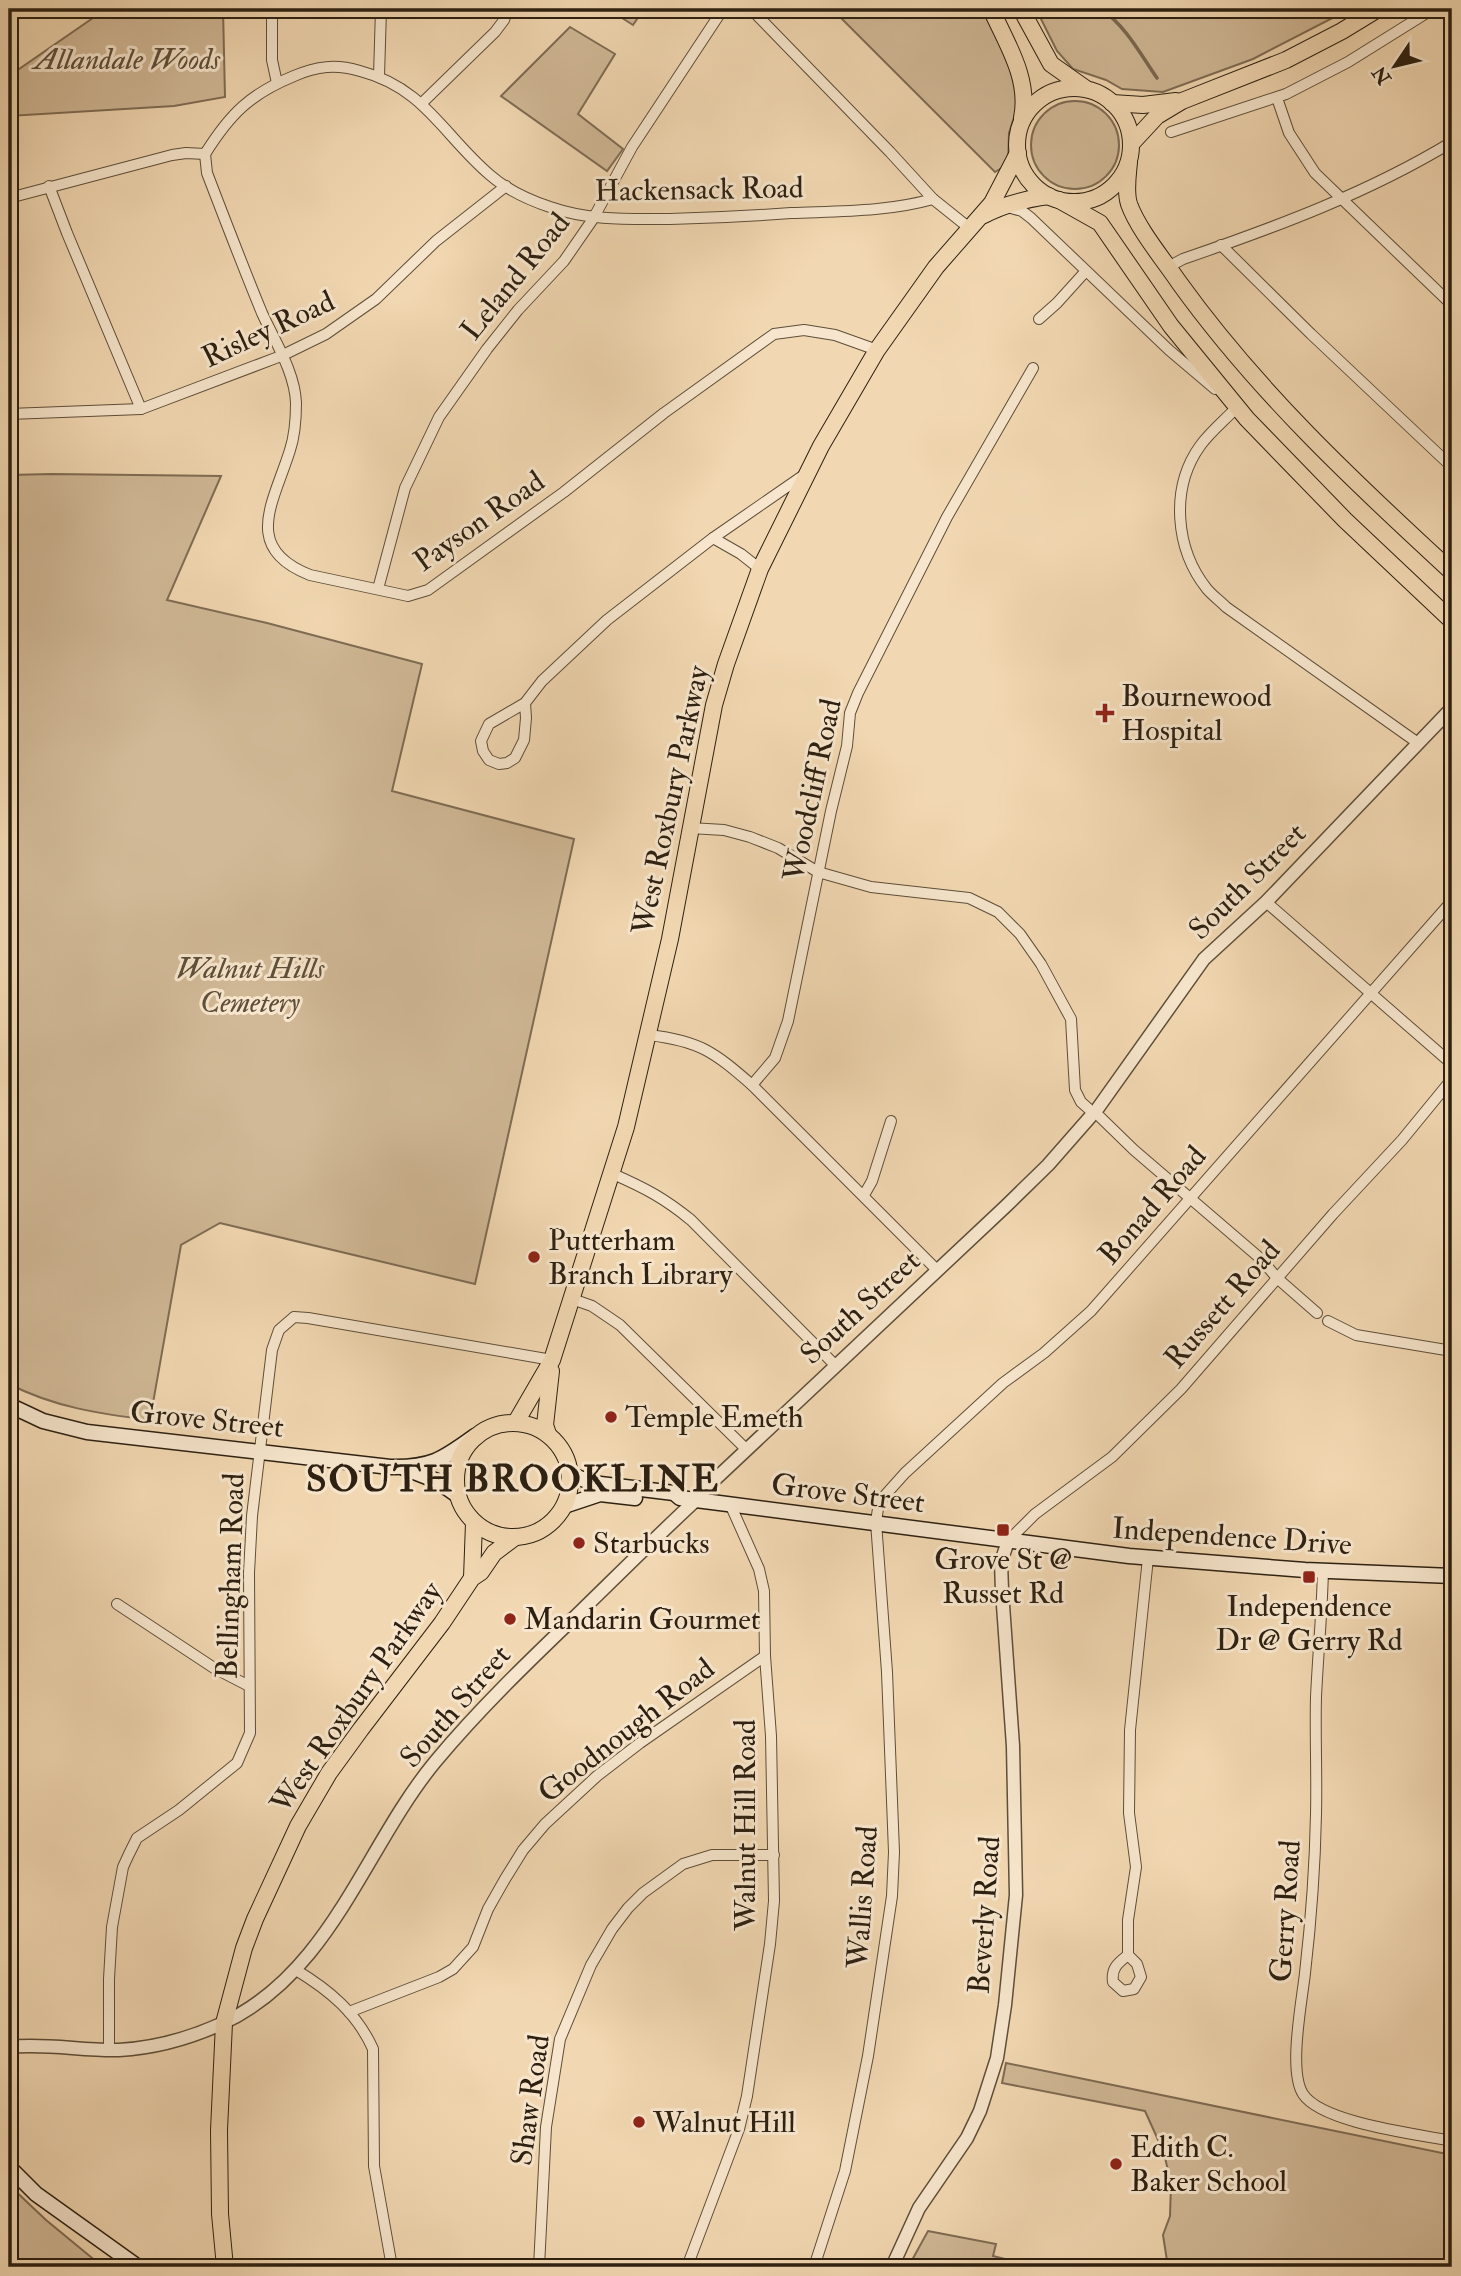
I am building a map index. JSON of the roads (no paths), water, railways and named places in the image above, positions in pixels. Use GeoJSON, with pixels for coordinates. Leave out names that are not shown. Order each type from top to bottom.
{"type":"FeatureCollection","features":[{"type":"Feature","properties":{"kind":"main road"},"geometry":{"type":"LineString","coordinates":[[991,9],[1023,81],[1024,103],[1018,153],[1027,176],[1034,185],[1054,198],[1100,223],[1171,326],[1237,407],[1345,520],[1452,621]]}},
{"type":"Feature","properties":{"kind":"main road"},"geometry":{"type":"LineString","coordinates":[[1021,9],[1051,64],[1090,91],[1112,103],[1143,105],[1182,101]]}},
{"type":"Feature","properties":{"kind":"main road"},"geometry":{"type":"LineString","coordinates":[[1131,144],[1160,114],[1182,101],[1286,60],[1378,9]]}},
{"type":"Feature","properties":{"kind":"main road"},"geometry":{"type":"LineString","coordinates":[[1019,131],[1031,108],[1046,96],[1071,88],[1090,91]]}},
{"type":"Feature","properties":{"kind":"main road"},"geometry":{"type":"LineString","coordinates":[[1112,103],[1125,121],[1131,144],[1127,192],[1130,205],[1168,267],[1217,333],[1284,410],[1338,465],[1452,572]]}},
{"type":"Feature","properties":{"kind":"main road","name":"West Roxbury Parkway"},"geometry":{"type":"LineString","coordinates":[[516,1422],[552,1360],[613,1174],[649,1035],[714,705],[760,569],[807,473],[877,350],[936,267],[998,193],[1018,153]]}},
{"type":"Feature","properties":{"kind":"main road"},"geometry":{"type":"LineString","coordinates":[[1054,198],[1079,202],[1102,195],[1117,183],[1129,162]]}},
{"type":"Feature","properties":{"kind":"main road","name":"West Roxbury Parkway"},"geometry":{"type":"LineString","coordinates":[[972,224],[999,207],[1021,200],[1054,198]]}},
{"type":"Feature","properties":{"kind":"main road","name":"West Roxbury Parkway"},"geometry":{"type":"LineString","coordinates":[[548,1434],[545,1425],[552,1360]]}},
{"type":"Feature","properties":{"kind":"main road","name":"Grove Street"},"geometry":{"type":"LineString","coordinates":[[9,1405],[43,1421],[87,1432],[403,1467],[439,1461],[475,1436]]}},
{"type":"Feature","properties":{"kind":"main road"},"geometry":{"type":"LineString","coordinates":[[516,1422],[538,1428],[548,1434],[559,1445],[570,1474],[564,1506],[555,1519],[543,1529],[514,1538],[493,1534],[474,1523],[466,1515],[457,1495],[455,1478],[464,1448],[475,1436],[501,1423],[516,1422]]}},
{"type":"Feature","properties":{"kind":"main road","name":"Grove Street"},"geometry":{"type":"LineString","coordinates":[[403,1467],[437,1481],[457,1495]]}},
{"type":"Feature","properties":{"kind":"main road","name":"Grove Street"},"geometry":{"type":"LineString","coordinates":[[570,1474],[592,1483],[674,1493],[680,1498],[1008,1541]]}},
{"type":"Feature","properties":{"kind":"main road","name":"Grove Street"},"geometry":{"type":"LineString","coordinates":[[564,1506],[600,1494],[672,1502],[680,1498]]}},
{"type":"Feature","properties":{"kind":"main road","name":"West Roxbury Parkway"},"geometry":{"type":"LineString","coordinates":[[472,1578],[474,1523]]}},
{"type":"Feature","properties":{"kind":"main road","name":"West Roxbury Parkway"},"geometry":{"type":"LineString","coordinates":[[216,2267],[220,2214],[219,2094],[224,2023],[252,1926],[276,1870],[307,1810],[344,1751],[443,1623],[472,1578],[481,1572],[494,1553],[514,1538]]}},
{"type":"Feature","properties":{"kind":"main road","name":"Independence Drive"},"geometry":{"type":"LineString","coordinates":[[1008,1541],[1148,1558],[1452,1576]]}},
{"type":"Feature","properties":{"kind":"main road"},"geometry":{"type":"LineString","coordinates":[[9,2167],[36,2194],[138,2267]]}},
{"type":"Feature","properties":{"kind":"main road","name":"West Roxbury Parkway"},"geometry":{"type":"LineString","coordinates":[[220,2214],[225,2267]]}},
{"type":"Feature","properties":{"kind":"street"},"geometry":{"type":"LineString","coordinates":[[272,9],[272,60],[277,83]]}},
{"type":"Feature","properties":{"kind":"street"},"geometry":{"type":"LineString","coordinates":[[379,76],[382,9]]}},
{"type":"Feature","properties":{"kind":"street"},"geometry":{"type":"LineString","coordinates":[[422,103],[495,32],[508,9]]}},
{"type":"Feature","properties":{"kind":"street","name":"Leland Road"},"geometry":{"type":"LineString","coordinates":[[378,589],[405,488],[439,417],[459,386],[518,310],[564,261],[593,219],[632,146],[723,9]]}},
{"type":"Feature","properties":{"kind":"street"},"geometry":{"type":"LineString","coordinates":[[751,9],[933,199],[972,224]]}},
{"type":"Feature","properties":{"kind":"street"},"geometry":{"type":"LineString","coordinates":[[1171,132],[1277,98],[1348,62],[1433,9]]}},
{"type":"Feature","properties":{"kind":"street","name":"Hackensack Road"},"geometry":{"type":"LineString","coordinates":[[205,154],[240,106],[277,83],[327,65],[379,76],[403,88],[422,103],[490,175],[549,207],[593,219],[705,218],[897,207],[933,199]]}},
{"type":"Feature","properties":{"kind":"street"},"geometry":{"type":"LineString","coordinates":[[1277,98],[1289,133],[1304,159],[1342,200],[1452,305]]}},
{"type":"Feature","properties":{"kind":"street"},"geometry":{"type":"LineString","coordinates":[[1168,267],[1182,259],[1342,200],[1421,161],[1452,142]]}},
{"type":"Feature","properties":{"kind":"street"},"geometry":{"type":"LineString","coordinates":[[9,198],[172,155],[205,154]]}},
{"type":"Feature","properties":{"kind":"street","name":"Payson Road"},"geometry":{"type":"LineString","coordinates":[[205,154],[211,184],[296,398],[291,448],[267,517],[267,532],[272,547],[281,560],[310,576],[408,596],[428,590],[564,492],[664,413],[774,334],[804,330],[835,335],[877,350]]}},
{"type":"Feature","properties":{"kind":"street"},"geometry":{"type":"LineString","coordinates":[[49,186],[141,409]]}},
{"type":"Feature","properties":{"kind":"street","name":"Risley Road"},"geometry":{"type":"LineString","coordinates":[[10,411],[141,409],[281,356],[346,322],[387,290],[436,241],[506,186]]}},
{"type":"Feature","properties":{"kind":"street"},"geometry":{"type":"LineString","coordinates":[[999,207],[1022,211],[1169,350],[1237,407],[1200,446],[1188,468],[1182,490],[1179,515],[1186,550],[1207,589],[1226,607],[1418,743]]}},
{"type":"Feature","properties":{"kind":"street"},"geometry":{"type":"LineString","coordinates":[[1221,246],[1452,467]]}},
{"type":"Feature","properties":{"kind":"street"},"geometry":{"type":"LineString","coordinates":[[1039,318],[1057,303],[1085,272]]}},
{"type":"Feature","properties":{"kind":"street","name":"Woodcliff Road"},"geometry":{"type":"LineString","coordinates":[[752,1085],[775,1058],[788,1021],[847,746],[850,713],[858,692],[947,517],[1033,368]]}},
{"type":"Feature","properties":{"kind":"street"},"geometry":{"type":"LineString","coordinates":[[524,703],[524,740],[515,758],[508,763],[499,764],[489,760],[481,741],[489,724],[524,703],[542,681],[607,620],[713,538],[807,473]]}},
{"type":"Feature","properties":{"kind":"street"},"geometry":{"type":"LineString","coordinates":[[713,538],[760,569]]}},
{"type":"Feature","properties":{"kind":"street","name":"South Street"},"geometry":{"type":"LineString","coordinates":[[9,2047],[109,2050],[159,2044],[224,2023],[266,1996],[296,1970],[318,1945],[373,1854],[433,1764],[515,1674],[1048,1165],[1094,1112],[1204,958],[1266,902],[1452,708]]}},
{"type":"Feature","properties":{"kind":"street"},"geometry":{"type":"LineString","coordinates":[[690,828],[724,830],[750,836],[778,848],[818,872],[871,887],[969,898],[998,912],[1020,934],[1041,964],[1071,1019],[1075,1090],[1081,1102],[1261,1259],[1277,1278],[1317,1313]]}},
{"type":"Feature","properties":{"kind":"street","name":"Bonad Road"},"geometry":{"type":"LineString","coordinates":[[876,1522],[879,1502],[886,1492],[1003,1383],[1044,1353],[1091,1311],[1452,901]]}},
{"type":"Feature","properties":{"kind":"street"},"geometry":{"type":"LineString","coordinates":[[1266,902],[1452,1064]]}},
{"type":"Feature","properties":{"kind":"street"},"geometry":{"type":"LineString","coordinates":[[649,1035],[676,1038],[701,1045],[719,1057],[752,1085],[937,1270]]}},
{"type":"Feature","properties":{"kind":"street","name":"Russett Road"},"geometry":{"type":"LineString","coordinates":[[1008,1541],[1035,1514],[1112,1457],[1181,1389],[1402,1140],[1452,1079]]}},
{"type":"Feature","properties":{"kind":"street"},"geometry":{"type":"LineString","coordinates":[[864,1195],[872,1181],[891,1121]]}},
{"type":"Feature","properties":{"kind":"street"},"geometry":{"type":"LineString","coordinates":[[613,1174],[643,1186],[665,1199],[691,1220],[836,1366]]}},
{"type":"Feature","properties":{"kind":"street"},"geometry":{"type":"LineString","coordinates":[[572,1299],[596,1308],[620,1325],[747,1450]]}},
{"type":"Feature","properties":{"kind":"street","name":"Bellingham Road"},"geometry":{"type":"LineString","coordinates":[[109,2050],[108,1979],[112,1927],[123,1867],[137,1838],[179,1810],[237,1763],[250,1732],[252,1516],[272,1350],[279,1330],[294,1317],[308,1318],[552,1360]]}},
{"type":"Feature","properties":{"kind":"street"},"geometry":{"type":"LineString","coordinates":[[1328,1321],[1356,1335],[1452,1351]]}},
{"type":"Feature","properties":{"kind":"street","name":"Walnut Hill Road"},"geometry":{"type":"LineString","coordinates":[[687,2267],[739,2129],[747,2096],[774,1900],[771,1736],[765,1656],[764,1591],[759,1569],[730,1504]]}},
{"type":"Feature","properties":{"kind":"street","name":"Wallis Road"},"geometry":{"type":"LineString","coordinates":[[814,2267],[845,2171],[867,2056],[892,1896],[894,1852],[886,1658],[876,1522]]}},
{"type":"Feature","properties":{"kind":"street","name":"Beverly Road"},"geometry":{"type":"LineString","coordinates":[[892,2267],[919,2208],[967,2138],[980,2111],[997,2058],[1016,1895],[1013,1746],[1001,1562],[1008,1541]]}},
{"type":"Feature","properties":{"kind":"street"},"geometry":{"type":"LineString","coordinates":[[1128,1955],[1128,1920],[1136,1867],[1129,1813],[1130,1730],[1148,1558]]}},
{"type":"Feature","properties":{"kind":"street","name":"Gerry Road"},"geometry":{"type":"LineString","coordinates":[[1323,1570],[1316,1699],[1316,1815],[1309,1937],[1296,2052],[1297,2082],[1313,2105],[1333,2115],[1452,2141]]}},
{"type":"Feature","properties":{"kind":"street"},"geometry":{"type":"LineString","coordinates":[[117,1604],[214,1668],[249,1686]]}},
{"type":"Feature","properties":{"kind":"street","name":"Goodnough Road"},"geometry":{"type":"LineString","coordinates":[[349,2012],[453,1969],[473,1947],[488,1909],[511,1869],[545,1824],[597,1776],[640,1743],[765,1656]]}},
{"type":"Feature","properties":{"kind":"street","name":"Shaw Road"},"geometry":{"type":"LineString","coordinates":[[539,2267],[546,2127],[560,2039],[591,1965],[628,1908],[643,1893],[683,1864],[712,1855],[774,1855]]}},
{"type":"Feature","properties":{"kind":"street"},"geometry":{"type":"LineString","coordinates":[[296,1970],[333,1994],[365,2032],[373,2049],[374,2166],[393,2267]]}},
{"type":"Feature","properties":{"kind":"waterway"},"geometry":{"type":"LineString","coordinates":[[1101,9],[1125,32],[1157,78]]}},
{"type":"Feature","properties":{"kind":"place","name":"Bournewood Hospital"},"geometry":{"type":"Point","coordinates":[1105,713]}},
{"type":"Feature","properties":{"kind":"place","name":"Putterham Branch Library"},"geometry":{"type":"Point","coordinates":[534,1257]}},
{"type":"Feature","properties":{"kind":"place","name":"Temple Emeth"},"geometry":{"type":"Point","coordinates":[611,1417]}},
{"type":"Feature","properties":{"kind":"place","name":"Grove St @ Russet Rd"},"geometry":{"type":"Point","coordinates":[1003,1530]}},
{"type":"Feature","properties":{"kind":"place","name":"Starbucks"},"geometry":{"type":"Point","coordinates":[579,1543]}},
{"type":"Feature","properties":{"kind":"place","name":"Independence Dr @ Gerry Rd"},"geometry":{"type":"Point","coordinates":[1309,1577]}},
{"type":"Feature","properties":{"kind":"place","name":"Mandarin Gourmet"},"geometry":{"type":"Point","coordinates":[510,1619]}},
{"type":"Feature","properties":{"kind":"place","name":"Walnut Hill"},"geometry":{"type":"Point","coordinates":[639,2122]}},
{"type":"Feature","properties":{"kind":"place","name":"Edith C. Baker School"},"geometry":{"type":"Point","coordinates":[1116,2164]}},
{"type":"Feature","properties":{"kind":"district","name":"SOUTH BROOKLINE"},"geometry":{"type":"Point","coordinates":[513,1478]}},
{"type":"Feature","properties":{"kind":"park label","name":"Allandale Woods"},"geometry":{"type":"Point","coordinates":[127,59]}},
{"type":"Feature","properties":{"kind":"park label","name":"Walnut Hills Cemetery"},"geometry":{"type":"Point","coordinates":[250,985]}}]}
